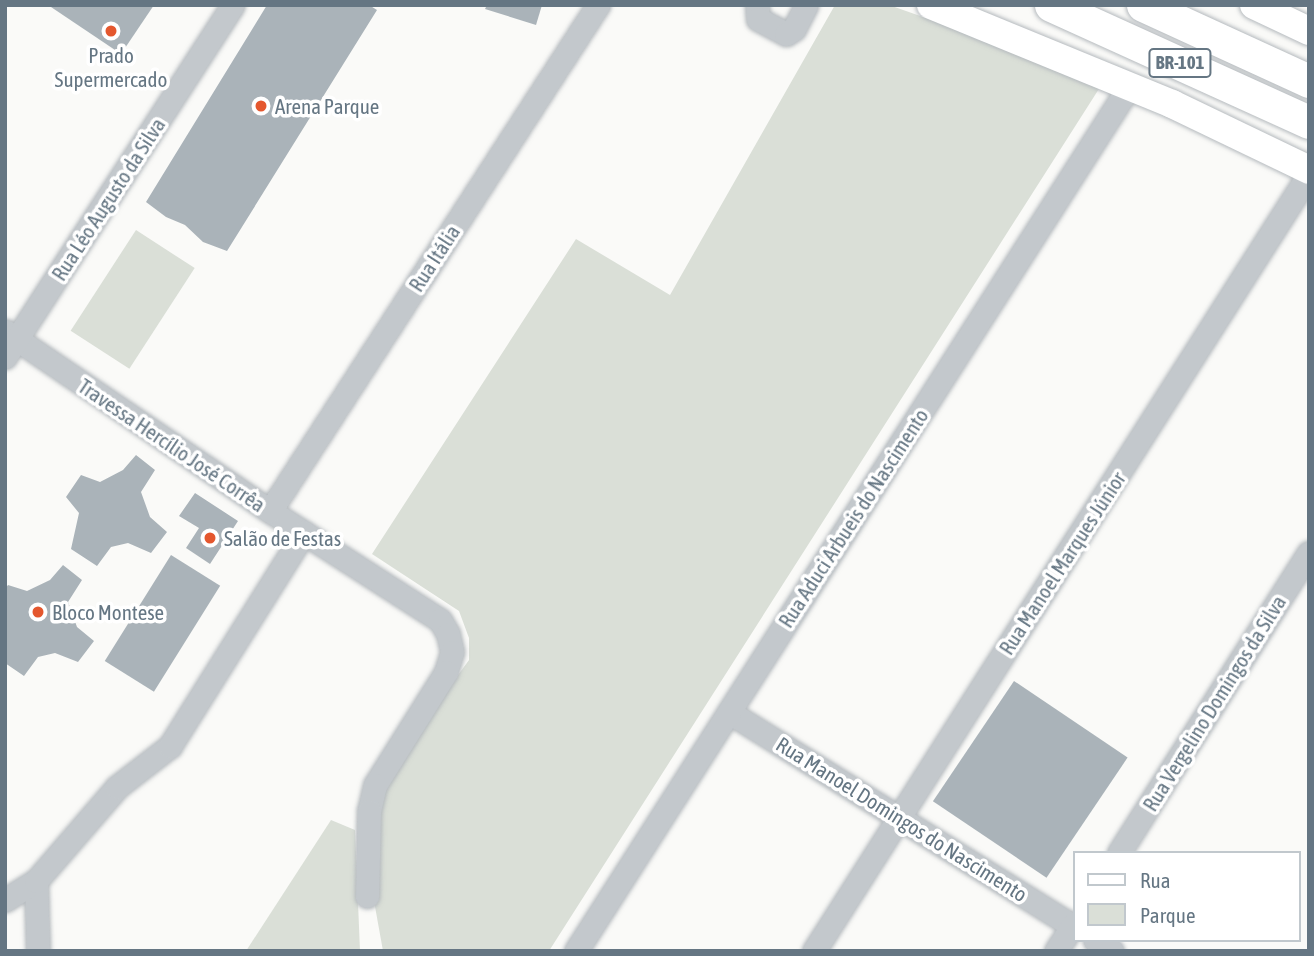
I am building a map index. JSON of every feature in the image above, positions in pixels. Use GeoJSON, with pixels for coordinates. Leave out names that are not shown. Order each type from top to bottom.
{"type":"FeatureCollection","features":[{"type":"Feature","properties":{"kind":"highway","name":"BR-101"},"geometry":{"type":"LineString","coordinates":[[1051,5],[1309,122]]}},
{"type":"Feature","properties":{"kind":"highway","name":"BR-101"},"geometry":{"type":"LineString","coordinates":[[1143,5],[1309,81]]}},
{"type":"Feature","properties":{"kind":"main road"},"geometry":{"type":"LineString","coordinates":[[931,5],[1130,85],[1309,172]]}},
{"type":"Feature","properties":{"kind":"main road"},"geometry":{"type":"LineString","coordinates":[[1254,5],[1309,31]]}},
{"type":"Feature","properties":{"kind":"street","name":"Rua Léo Augusto da Silva"},"geometry":{"type":"LineString","coordinates":[[9,343],[233,5]]}},
{"type":"Feature","properties":{"kind":"street","name":"Rua Itália"},"geometry":{"type":"LineString","coordinates":[[270,511],[598,5]]}},
{"type":"Feature","properties":{"kind":"street"},"geometry":{"type":"LineString","coordinates":[[757,5],[758,19],[786,34],[794,29],[806,5]]}},
{"type":"Feature","properties":{"kind":"street","name":"Rua Aduci Arbueis do Nascimento"},"geometry":{"type":"LineString","coordinates":[[576,951],[1130,85]]}},
{"type":"Feature","properties":{"kind":"street","name":"Rua Manoel Marques Júnior"},"geometry":{"type":"LineString","coordinates":[[814,951],[1301,207],[1309,172]]}},
{"type":"Feature","properties":{"kind":"street","name":"Travessa Hercílio José Corrêa"},"geometry":{"type":"LineString","coordinates":[[9,343],[440,621],[448,634],[452,652],[446,672],[375,785],[369,811],[367,897]]}},
{"type":"Feature","properties":{"kind":"street"},"geometry":{"type":"LineString","coordinates":[[5,900],[36,881],[117,787],[170,746],[304,532]]}},
{"type":"Feature","properties":{"kind":"street","name":"Rua Vergelino Domingos da Silva"},"geometry":{"type":"LineString","coordinates":[[1120,851],[1309,553]]}},
{"type":"Feature","properties":{"kind":"street","name":"Rua Manoel Domingos do Nascimento"},"geometry":{"type":"LineString","coordinates":[[729,712],[1072,924]]}},
{"type":"Feature","properties":{"kind":"street"},"geometry":{"type":"LineString","coordinates":[[36,881],[38,951]]}},
{"type":"Feature","properties":{"kind":"street"},"geometry":{"type":"LineString","coordinates":[[1056,951],[1072,928]]}},
{"type":"Feature","properties":{"kind":"green space"},"geometry":{"type":"Polygon","coordinates":[[[835,5],[889,5],[1104,81],[549,951],[383,951],[374,901],[377,809],[405,748],[469,660],[469,638],[459,611],[372,554],[576,239],[670,295],[835,5]]]}},
{"type":"Feature","properties":{"kind":"green space"},"geometry":{"type":"Polygon","coordinates":[[[136,230],[195,268],[129,369],[71,331],[136,230]]]}},
{"type":"Feature","properties":{"kind":"green space"},"geometry":{"type":"Polygon","coordinates":[[[331,820],[355,830],[360,951],[246,951],[331,820]]]}},
{"type":"Feature","properties":{"kind":"building","name":"Prado Supermercado"},"geometry":{"type":"Polygon","coordinates":[[[48,5],[154,5],[121,54],[48,5]]]}},
{"type":"Feature","properties":{"kind":"building","name":"Arena Parque"},"geometry":{"type":"Polygon","coordinates":[[[267,5],[369,5],[377,10],[227,251],[203,242],[185,225],[166,217],[146,202],[267,5]]]}},
{"type":"Feature","properties":{"kind":"building"},"geometry":{"type":"Polygon","coordinates":[[[487,5],[542,5],[536,25],[485,9],[487,5]]]}},
{"type":"Feature","properties":{"kind":"building"},"geometry":{"type":"Polygon","coordinates":[[[136,455],[155,470],[141,492],[150,517],[167,532],[151,553],[128,543],[111,547],[97,566],[71,549],[79,513],[66,497],[81,475],[100,482],[123,470],[136,455]]]}},
{"type":"Feature","properties":{"kind":"building","name":"Salão de Festas"},"geometry":{"type":"Polygon","coordinates":[[[195,493],[238,521],[210,564],[186,548],[199,528],[179,516],[195,493]]]}},
{"type":"Feature","properties":{"kind":"building"},"geometry":{"type":"Polygon","coordinates":[[[171,555],[220,586],[154,692],[105,661],[171,555]]]}},
{"type":"Feature","properties":{"kind":"building","name":"Bloco Montese"},"geometry":{"type":"Polygon","coordinates":[[[63,565],[82,580],[68,602],[77,627],[94,641],[78,662],[55,653],[38,657],[24,676],[5,663],[5,589],[8,585],[27,591],[50,580],[63,565]]]}},
{"type":"Feature","properties":{"kind":"building"},"geometry":{"type":"Polygon","coordinates":[[[1014,681],[1128,758],[1046,878],[933,801],[1014,681]]]}},
{"type":"Feature","properties":{"kind":"place","name":"Prado Supermercado"},"geometry":{"type":"Point","coordinates":[111,31]}},
{"type":"Feature","properties":{"kind":"place","name":"Arena Parque"},"geometry":{"type":"Point","coordinates":[261,106]}},
{"type":"Feature","properties":{"kind":"place","name":"Salão de Festas"},"geometry":{"type":"Point","coordinates":[210,538]}},
{"type":"Feature","properties":{"kind":"place","name":"Bloco Montese"},"geometry":{"type":"Point","coordinates":[38,612]}}]}
